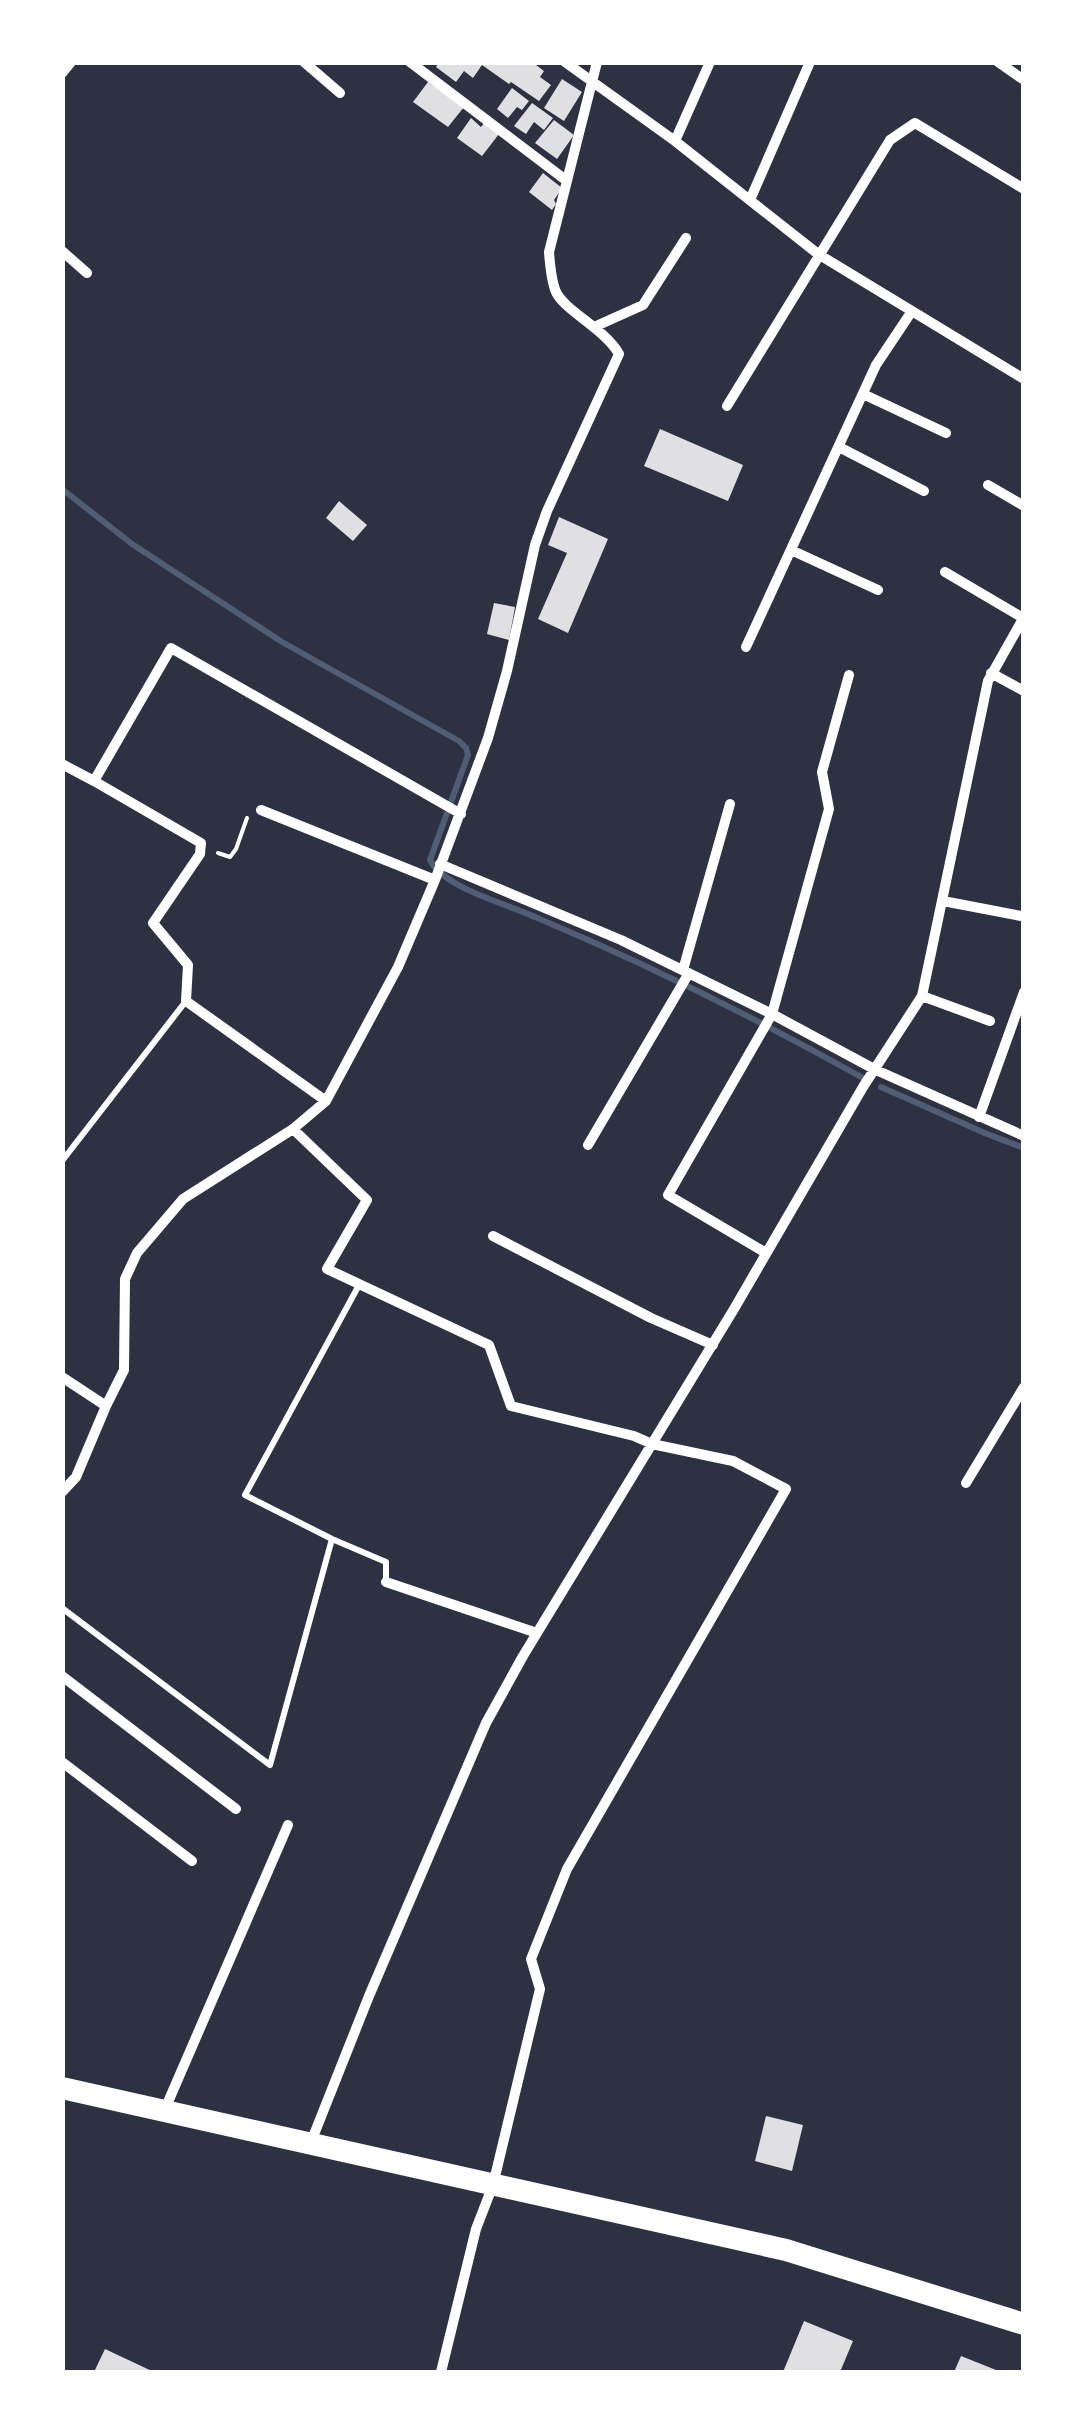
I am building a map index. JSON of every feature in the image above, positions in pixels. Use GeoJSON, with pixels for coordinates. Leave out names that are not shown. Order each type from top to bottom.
{"type":"FeatureCollection","features":[{"type":"Feature","properties":{"kind":"highway"},"geometry":{"type":"LineString","coordinates":[[62,2088],[786,2250],[1024,2324]]}},
{"type":"Feature","properties":{"kind":"street"},"geometry":{"type":"LineString","coordinates":[[62,73],[71,62]]}},
{"type":"Feature","properties":{"kind":"street"},"geometry":{"type":"LineString","coordinates":[[304,62],[340,93]]}},
{"type":"Feature","properties":{"kind":"street"},"geometry":{"type":"LineString","coordinates":[[410,62],[567,182]]}},
{"type":"Feature","properties":{"kind":"street"},"geometry":{"type":"LineString","coordinates":[[565,62],[818,254],[1024,380]]}},
{"type":"Feature","properties":{"kind":"street"},"geometry":{"type":"LineString","coordinates":[[62,1492],[76,1477],[124,1370],[126,1280],[137,1253],[183,1198],[293,1128],[326,1101],[398,967],[438,872],[452,809],[488,738],[534,546],[619,354],[612,341],[557,296],[550,269],[549,252],[597,62]]}},
{"type":"Feature","properties":{"kind":"street"},"geometry":{"type":"LineString","coordinates":[[674,141],[710,62]]}},
{"type":"Feature","properties":{"kind":"street"},"geometry":{"type":"LineString","coordinates":[[750,200],[810,62]]}},
{"type":"Feature","properties":{"kind":"street"},"geometry":{"type":"LineString","coordinates":[[998,62],[1024,80]]}},
{"type":"Feature","properties":{"kind":"street"},"geometry":{"type":"LineString","coordinates":[[727,406],[890,140],[915,123],[1024,189]]}},
{"type":"Feature","properties":{"kind":"street"},"geometry":{"type":"LineString","coordinates":[[594,327],[643,305],[686,238]]}},
{"type":"Feature","properties":{"kind":"street"},"geometry":{"type":"LineString","coordinates":[[62,251],[88,272]]}},
{"type":"Feature","properties":{"kind":"street"},"geometry":{"type":"LineString","coordinates":[[746,646],[876,366],[912,311]]}},
{"type":"Feature","properties":{"kind":"street"},"geometry":{"type":"LineString","coordinates":[[863,394],[946,433]]}},
{"type":"Feature","properties":{"kind":"street"},"geometry":{"type":"LineString","coordinates":[[838,446],[924,491]]}},
{"type":"Feature","properties":{"kind":"street"},"geometry":{"type":"LineString","coordinates":[[988,485],[1024,506]]}},
{"type":"Feature","properties":{"kind":"street"},"geometry":{"type":"LineString","coordinates":[[791,550],[878,590]]}},
{"type":"Feature","properties":{"kind":"street"},"geometry":{"type":"LineString","coordinates":[[311,2142],[486,1722],[863,1088],[922,996],[991,673],[1023,618],[945,572]]}},
{"type":"Feature","properties":{"kind":"street"},"geometry":{"type":"LineString","coordinates":[[94,781],[171,648],[452,809]]}},
{"type":"Feature","properties":{"kind":"street"},"geometry":{"type":"LineString","coordinates":[[991,673],[1024,691]]}},
{"type":"Feature","properties":{"kind":"street"},"geometry":{"type":"LineString","coordinates":[[766,1253],[668,1195],[767,1022],[829,809],[822,772],[849,675]]}},
{"type":"Feature","properties":{"kind":"street"},"geometry":{"type":"LineString","coordinates":[[62,764],[201,843],[200,854],[153,923],[188,966],[186,1001],[326,1101]]}},
{"type":"Feature","properties":{"kind":"street"},"geometry":{"type":"LineString","coordinates":[[588,1144],[684,978],[730,804]]}},
{"type":"Feature","properties":{"kind":"street"},"geometry":{"type":"LineString","coordinates":[[262,810],[621,940],[767,1022],[1024,1136]]}},
{"type":"Feature","properties":{"kind":"street"},"geometry":{"type":"LineString","coordinates":[[942,900],[1021,916]]}},
{"type":"Feature","properties":{"kind":"street"},"geometry":{"type":"LineString","coordinates":[[979,1117],[1024,992]]}},
{"type":"Feature","properties":{"kind":"street"},"geometry":{"type":"LineString","coordinates":[[922,996],[990,1021]]}},
{"type":"Feature","properties":{"kind":"street"},"geometry":{"type":"LineString","coordinates":[[293,1128],[368,1200],[327,1268],[489,1346],[511,1406],[733,1462],[786,1489],[568,1870],[532,1958],[540,1989],[493,2185],[476,2229],[441,2372]]}},
{"type":"Feature","properties":{"kind":"street"},"geometry":{"type":"LineString","coordinates":[[493,1236],[651,1318],[713,1345]]}},
{"type":"Feature","properties":{"kind":"street"},"geometry":{"type":"LineString","coordinates":[[62,1377],[106,1406]]}},
{"type":"Feature","properties":{"kind":"street"},"geometry":{"type":"LineString","coordinates":[[966,1483],[1024,1388]]}},
{"type":"Feature","properties":{"kind":"street"},"geometry":{"type":"LineString","coordinates":[[386,1582],[536,1633]]}},
{"type":"Feature","properties":{"kind":"street"},"geometry":{"type":"LineString","coordinates":[[62,1676],[236,1809]]}},
{"type":"Feature","properties":{"kind":"street"},"geometry":{"type":"LineString","coordinates":[[62,1762],[192,1861]]}},
{"type":"Feature","properties":{"kind":"street"},"geometry":{"type":"LineString","coordinates":[[164,2110],[288,1825]]}},
{"type":"Feature","properties":{"kind":"lane"},"geometry":{"type":"LineString","coordinates":[[62,1161],[186,1001]]}},
{"type":"Feature","properties":{"kind":"lane"},"geometry":{"type":"LineString","coordinates":[[359,1284],[245,1495],[386,1562],[386,1582]]}},
{"type":"Feature","properties":{"kind":"lane"},"geometry":{"type":"LineString","coordinates":[[62,1608],[270,1765],[332,1539]]}},
{"type":"Feature","properties":{"kind":"path"},"geometry":{"type":"LineString","coordinates":[[201,843],[230,857],[248,814],[255,807],[262,810]]}},
{"type":"Feature","properties":{"kind":"building"},"geometry":{"type":"Polygon","coordinates":[[[439,62],[532,62],[544,71],[540,77],[551,85],[539,101],[482,65],[473,78],[464,71],[456,82],[436,67],[439,62]]]}},
{"type":"Feature","properties":{"kind":"building"},"geometry":{"type":"Polygon","coordinates":[[[562,79],[582,92],[564,121],[544,108],[562,79]]]}},
{"type":"Feature","properties":{"kind":"building"},"geometry":{"type":"Polygon","coordinates":[[[428,82],[464,107],[448,127],[413,102],[428,82]]]}},
{"type":"Feature","properties":{"kind":"building"},"geometry":{"type":"Polygon","coordinates":[[[512,88],[529,101],[508,118],[497,109],[512,88]]]}},
{"type":"Feature","properties":{"kind":"building"},"geometry":{"type":"Polygon","coordinates":[[[532,103],[553,118],[544,130],[534,122],[526,134],[514,126],[532,103]]]}},
{"type":"Feature","properties":{"kind":"building"},"geometry":{"type":"Polygon","coordinates":[[[471,118],[499,134],[482,156],[457,138],[471,118]]]}},
{"type":"Feature","properties":{"kind":"building"},"geometry":{"type":"Polygon","coordinates":[[[554,120],[574,135],[557,159],[535,143],[554,120]]]}},
{"type":"Feature","properties":{"kind":"building"},"geometry":{"type":"Polygon","coordinates":[[[543,173],[562,188],[552,210],[529,192],[543,173]]]}},
{"type":"Feature","properties":{"kind":"building"},"geometry":{"type":"Polygon","coordinates":[[[660,429],[743,465],[728,501],[644,466],[660,429]]]}},
{"type":"Feature","properties":{"kind":"building"},"geometry":{"type":"Polygon","coordinates":[[[339,501],[367,525],[353,541],[326,518],[339,501]]]}},
{"type":"Feature","properties":{"kind":"building"},"geometry":{"type":"Polygon","coordinates":[[[559,517],[608,539],[568,633],[538,619],[567,553],[548,545],[559,517]]]}},
{"type":"Feature","properties":{"kind":"building"},"geometry":{"type":"Polygon","coordinates":[[[494,603],[515,607],[509,640],[487,634],[494,603]]]}},
{"type":"Feature","properties":{"kind":"building"},"geometry":{"type":"Polygon","coordinates":[[[766,2116],[803,2125],[792,2171],[755,2161],[766,2116]]]}},
{"type":"Feature","properties":{"kind":"building"},"geometry":{"type":"Polygon","coordinates":[[[804,2321],[853,2341],[840,2372],[783,2372],[804,2321]]]}},
{"type":"Feature","properties":{"kind":"building"},"geometry":{"type":"Polygon","coordinates":[[[105,2349],[154,2372],[94,2372],[105,2349]]]}},
{"type":"Feature","properties":{"kind":"building"},"geometry":{"type":"Polygon","coordinates":[[[961,2356],[1001,2372],[954,2372],[961,2356]]]}},
{"type":"Feature","properties":{"kind":"waterway"},"geometry":{"type":"LineString","coordinates":[[62,489],[132,544],[282,642],[466,748],[468,755],[430,860],[447,878],[656,971],[863,1078]]}},
{"type":"Feature","properties":{"kind":"waterway"},"geometry":{"type":"LineString","coordinates":[[881,1087],[1024,1148]]}}]}
